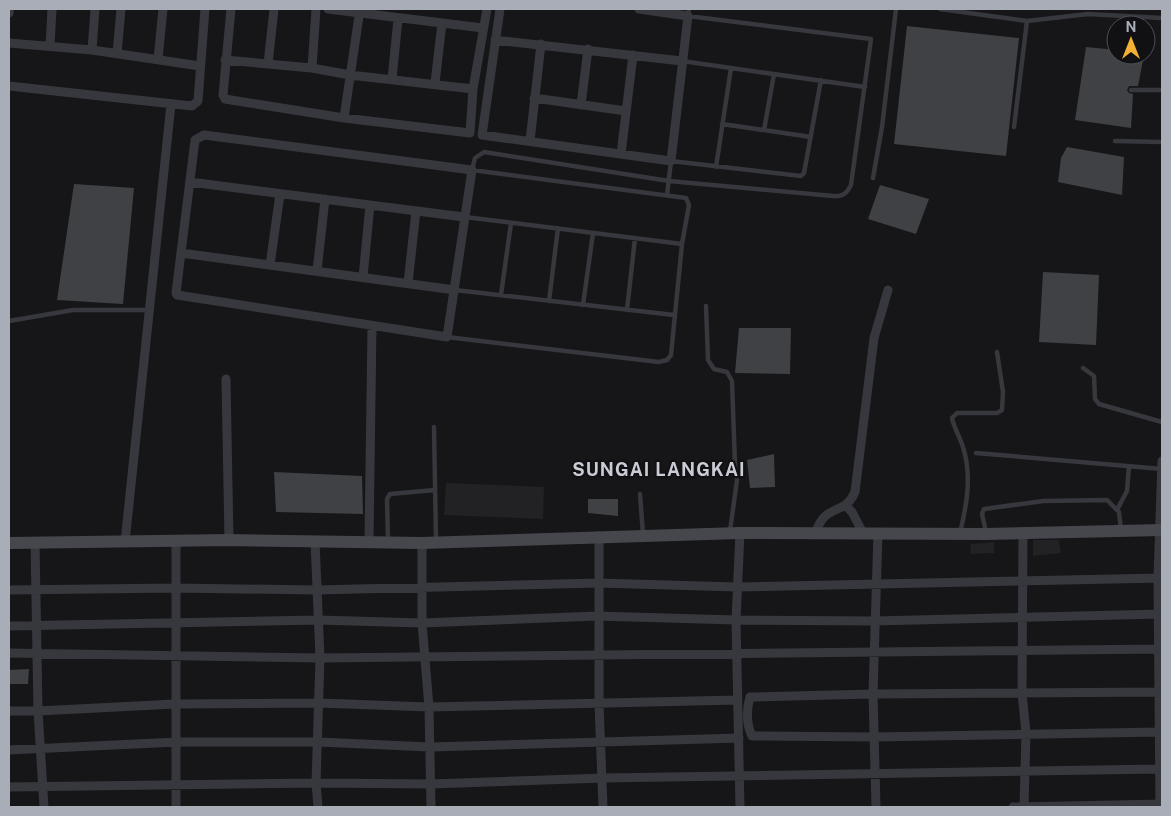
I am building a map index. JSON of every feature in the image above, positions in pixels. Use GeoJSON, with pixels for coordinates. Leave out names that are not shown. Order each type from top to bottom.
{"type":"FeatureCollection","features":[{"type":"Feature","properties":{"kind":"street"},"geometry":{"type":"LineString","coordinates":[[50,46],[52,9]]}},
{"type":"Feature","properties":{"kind":"street"},"geometry":{"type":"LineString","coordinates":[[92,50],[95,9]]}},
{"type":"Feature","properties":{"kind":"street"},"geometry":{"type":"LineString","coordinates":[[117,54],[121,9]]}},
{"type":"Feature","properties":{"kind":"street"},"geometry":{"type":"LineString","coordinates":[[158,60],[163,9]]}},
{"type":"Feature","properties":{"kind":"street"},"geometry":{"type":"LineString","coordinates":[[9,86],[188,107],[196,103],[205,9]]}},
{"type":"Feature","properties":{"kind":"street"},"geometry":{"type":"LineString","coordinates":[[231,9],[223,94],[228,100],[344,118],[470,133],[473,89],[487,9]]}},
{"type":"Feature","properties":{"kind":"street"},"geometry":{"type":"LineString","coordinates":[[268,64],[274,9]]}},
{"type":"Feature","properties":{"kind":"street"},"geometry":{"type":"LineString","coordinates":[[312,68],[316,9]]}},
{"type":"Feature","properties":{"kind":"street"},"geometry":{"type":"LineString","coordinates":[[328,9],[359,11],[398,18],[483,28]]}},
{"type":"Feature","properties":{"kind":"street"},"geometry":{"type":"LineString","coordinates":[[500,9],[482,135],[671,161],[688,12],[639,9]]}},
{"type":"Feature","properties":{"kind":"street"},"geometry":{"type":"LineString","coordinates":[[344,118],[359,11]]}},
{"type":"Feature","properties":{"kind":"street"},"geometry":{"type":"LineString","coordinates":[[392,79],[398,18]]}},
{"type":"Feature","properties":{"kind":"street"},"geometry":{"type":"LineString","coordinates":[[435,83],[442,23]]}},
{"type":"Feature","properties":{"kind":"street"},"geometry":{"type":"LineString","coordinates":[[495,40],[682,61]]}},
{"type":"Feature","properties":{"kind":"street"},"geometry":{"type":"LineString","coordinates":[[9,43],[92,50],[200,66]]}},
{"type":"Feature","properties":{"kind":"street"},"geometry":{"type":"LineString","coordinates":[[530,141],[541,44]]}},
{"type":"Feature","properties":{"kind":"street"},"geometry":{"type":"LineString","coordinates":[[581,104],[588,49]]}},
{"type":"Feature","properties":{"kind":"street"},"geometry":{"type":"LineString","coordinates":[[621,154],[633,55]]}},
{"type":"Feature","properties":{"kind":"street"},"geometry":{"type":"LineString","coordinates":[[225,60],[312,68],[350,75],[435,83],[473,89]]}},
{"type":"Feature","properties":{"kind":"street"},"geometry":{"type":"LineString","coordinates":[[534,98],[626,111]]}},
{"type":"Feature","properties":{"kind":"street"},"geometry":{"type":"LineString","coordinates":[[125,542],[171,104]]}},
{"type":"Feature","properties":{"kind":"street"},"geometry":{"type":"LineString","coordinates":[[204,135],[472,170],[447,337],[178,296],[176,293],[195,140],[204,135]]}},
{"type":"Feature","properties":{"kind":"street"},"geometry":{"type":"LineString","coordinates":[[190,182],[464,217]]}},
{"type":"Feature","properties":{"kind":"street"},"geometry":{"type":"LineString","coordinates":[[270,265],[280,194]]}},
{"type":"Feature","properties":{"kind":"street"},"geometry":{"type":"LineString","coordinates":[[317,272],[325,199]]}},
{"type":"Feature","properties":{"kind":"street"},"geometry":{"type":"LineString","coordinates":[[363,277],[370,205]]}},
{"type":"Feature","properties":{"kind":"street"},"geometry":{"type":"LineString","coordinates":[[408,283],[416,211]]}},
{"type":"Feature","properties":{"kind":"street"},"geometry":{"type":"LineString","coordinates":[[181,253],[455,290]]}},
{"type":"Feature","properties":{"kind":"street"},"geometry":{"type":"LineString","coordinates":[[816,532],[824,515],[850,503],[855,492],[874,338],[888,290]]}},
{"type":"Feature","properties":{"kind":"street"},"geometry":{"type":"LineString","coordinates":[[369,541],[372,326]]}},
{"type":"Feature","properties":{"kind":"street"},"geometry":{"type":"LineString","coordinates":[[226,379],[229,540]]}},
{"type":"Feature","properties":{"kind":"street"},"geometry":{"type":"LineString","coordinates":[[1013,807],[1160,805],[1158,692],[1161,614],[1162,461]]}},
{"type":"Feature","properties":{"kind":"street"},"geometry":{"type":"LineString","coordinates":[[845,505],[852,512],[863,533]]}},
{"type":"Feature","properties":{"kind":"street"},"geometry":{"type":"LineString","coordinates":[[9,543],[229,540],[436,542],[735,533],[960,532],[986,534],[1161,530]]}},
{"type":"Feature","properties":{"kind":"street"},"geometry":{"type":"LineString","coordinates":[[735,533],[740,807]]}},
{"type":"Feature","properties":{"kind":"street"},"geometry":{"type":"LineString","coordinates":[[876,807],[873,694],[876,654],[874,621],[878,533]]}},
{"type":"Feature","properties":{"kind":"street"},"geometry":{"type":"LineString","coordinates":[[1023,533],[1022,693],[1026,733],[1024,807]]}},
{"type":"Feature","properties":{"kind":"street"},"geometry":{"type":"LineString","coordinates":[[599,536],[597,616],[600,654],[600,742],[604,778],[604,807]]}},
{"type":"Feature","properties":{"kind":"street"},"geometry":{"type":"LineString","coordinates":[[315,541],[320,658],[319,742],[316,783],[318,807]]}},
{"type":"Feature","properties":{"kind":"street"},"geometry":{"type":"LineString","coordinates":[[176,542],[176,807]]}},
{"type":"Feature","properties":{"kind":"street"},"geometry":{"type":"LineString","coordinates":[[422,542],[422,623],[429,707],[431,807]]}},
{"type":"Feature","properties":{"kind":"street"},"geometry":{"type":"LineString","coordinates":[[35,543],[35,625],[44,807]]}},
{"type":"Feature","properties":{"kind":"street"},"geometry":{"type":"LineString","coordinates":[[9,590],[175,588],[422,589],[598,583],[737,587],[1160,578]]}},
{"type":"Feature","properties":{"kind":"street"},"geometry":{"type":"LineString","coordinates":[[9,626],[318,620],[422,623],[597,616],[874,621],[1161,614]]}},
{"type":"Feature","properties":{"kind":"street"},"geometry":{"type":"LineString","coordinates":[[9,653],[320,658],[737,653],[876,654],[1160,649]]}},
{"type":"Feature","properties":{"kind":"street"},"geometry":{"type":"LineString","coordinates":[[1158,692],[873,694],[754,697],[750,698],[747,710],[748,726],[752,736],[874,737],[1159,732]]}},
{"type":"Feature","properties":{"kind":"street"},"geometry":{"type":"LineString","coordinates":[[9,711],[175,704],[319,703],[429,707],[737,700]]}},
{"type":"Feature","properties":{"kind":"street"},"geometry":{"type":"LineString","coordinates":[[9,750],[42,750],[177,742],[319,742],[430,747],[739,738]]}},
{"type":"Feature","properties":{"kind":"street"},"geometry":{"type":"LineString","coordinates":[[9,787],[316,783],[431,784],[740,775],[1159,769]]}},
{"type":"Feature","properties":{"kind":"lane"},"geometry":{"type":"LineString","coordinates":[[873,178],[882,127],[896,9]]}},
{"type":"Feature","properties":{"kind":"lane"},"geometry":{"type":"LineString","coordinates":[[940,9],[1027,21],[1088,14],[1162,18]]}},
{"type":"Feature","properties":{"kind":"lane"},"geometry":{"type":"LineString","coordinates":[[447,337],[663,362],[671,354],[682,244],[689,203],[683,198],[667,195],[472,170],[477,156],[488,152],[669,181],[833,196],[845,194],[851,185],[871,39],[688,12]]}},
{"type":"Feature","properties":{"kind":"lane"},"geometry":{"type":"LineString","coordinates":[[1014,127],[1027,21]]}},
{"type":"Feature","properties":{"kind":"lane"},"geometry":{"type":"LineString","coordinates":[[682,61],[865,87]]}},
{"type":"Feature","properties":{"kind":"lane"},"geometry":{"type":"LineString","coordinates":[[716,167],[731,68]]}},
{"type":"Feature","properties":{"kind":"lane"},"geometry":{"type":"LineString","coordinates":[[764,130],[774,74]]}},
{"type":"Feature","properties":{"kind":"lane"},"geometry":{"type":"LineString","coordinates":[[667,195],[671,161],[799,177],[804,173],[820,80]]}},
{"type":"Feature","properties":{"kind":"lane"},"geometry":{"type":"LineString","coordinates":[[1131,90],[1162,90]]}},
{"type":"Feature","properties":{"kind":"lane"},"geometry":{"type":"LineString","coordinates":[[722,124],[811,137]]}},
{"type":"Feature","properties":{"kind":"lane"},"geometry":{"type":"LineString","coordinates":[[1115,141],[1162,142]]}},
{"type":"Feature","properties":{"kind":"lane"},"geometry":{"type":"LineString","coordinates":[[464,217],[682,244]]}},
{"type":"Feature","properties":{"kind":"lane"},"geometry":{"type":"LineString","coordinates":[[501,295],[511,223]]}},
{"type":"Feature","properties":{"kind":"lane"},"geometry":{"type":"LineString","coordinates":[[549,301],[558,228]]}},
{"type":"Feature","properties":{"kind":"lane"},"geometry":{"type":"LineString","coordinates":[[584,305],[593,233]]}},
{"type":"Feature","properties":{"kind":"lane"},"geometry":{"type":"LineString","coordinates":[[627,310],[636,238]]}},
{"type":"Feature","properties":{"kind":"lane"},"geometry":{"type":"LineString","coordinates":[[455,290],[674,315]]}},
{"type":"Feature","properties":{"kind":"lane"},"geometry":{"type":"LineString","coordinates":[[706,306],[708,360],[714,369],[726,372],[732,381],[737,480],[735,533]]}},
{"type":"Feature","properties":{"kind":"lane"},"geometry":{"type":"LineString","coordinates":[[9,322],[73,310],[99,308],[150,310]]}},
{"type":"Feature","properties":{"kind":"lane"},"geometry":{"type":"LineString","coordinates":[[960,532],[969,489],[963,446],[952,418],[957,413],[996,413],[1002,410],[1004,392],[997,352]]}},
{"type":"Feature","properties":{"kind":"lane"},"geometry":{"type":"LineString","coordinates":[[1083,368],[1094,376],[1095,399],[1098,404],[1162,422]]}},
{"type":"Feature","properties":{"kind":"lane"},"geometry":{"type":"LineString","coordinates":[[434,427],[436,542]]}},
{"type":"Feature","properties":{"kind":"lane"},"geometry":{"type":"LineString","coordinates":[[976,453],[1162,468]]}},
{"type":"Feature","properties":{"kind":"lane"},"geometry":{"type":"LineString","coordinates":[[1117,510],[1127,491],[1129,466]]}},
{"type":"Feature","properties":{"kind":"lane"},"geometry":{"type":"LineString","coordinates":[[388,542],[388,500],[390,494],[435,490]]}},
{"type":"Feature","properties":{"kind":"lane"},"geometry":{"type":"LineString","coordinates":[[640,494],[643,536]]}},
{"type":"Feature","properties":{"kind":"lane"},"geometry":{"type":"LineString","coordinates":[[986,534],[982,514],[984,509],[989,507],[1043,501],[1107,500],[1117,510],[1121,532]]}},
{"type":"Feature","properties":{"kind":"shaded area"},"geometry":{"type":"Polygon","coordinates":[[[446,483],[544,487],[543,519],[444,515],[446,483]]]}},
{"type":"Feature","properties":{"kind":"shaded area"},"geometry":{"type":"Polygon","coordinates":[[[1033,540],[1059,540],[1061,553],[1033,556],[1033,540]]]}},
{"type":"Feature","properties":{"kind":"shaded area"},"geometry":{"type":"Polygon","coordinates":[[[994,542],[994,553],[970,554],[971,544],[994,542]]]}},
{"type":"Feature","properties":{"kind":"building"},"geometry":{"type":"Polygon","coordinates":[[[907,26],[1019,38],[1006,156],[894,144],[907,26]]]}},
{"type":"Feature","properties":{"kind":"building"},"geometry":{"type":"Polygon","coordinates":[[[1086,47],[1106,49],[1106,65],[1142,65],[1138,86],[1129,86],[1127,90],[1133,94],[1131,128],[1075,120],[1086,47]]]}},
{"type":"Feature","properties":{"kind":"building"},"geometry":{"type":"Polygon","coordinates":[[[1067,147],[1124,157],[1122,195],[1058,182],[1061,158],[1067,147]]]}},
{"type":"Feature","properties":{"kind":"building"},"geometry":{"type":"Polygon","coordinates":[[[74,184],[134,188],[123,304],[57,300],[74,184]]]}},
{"type":"Feature","properties":{"kind":"building"},"geometry":{"type":"Polygon","coordinates":[[[880,185],[929,199],[916,234],[868,219],[880,185]]]}},
{"type":"Feature","properties":{"kind":"building"},"geometry":{"type":"Polygon","coordinates":[[[1043,272],[1099,275],[1096,345],[1039,342],[1043,272]]]}},
{"type":"Feature","properties":{"kind":"building"},"geometry":{"type":"Polygon","coordinates":[[[739,328],[791,328],[790,374],[735,373],[739,328]]]}},
{"type":"Feature","properties":{"kind":"building"},"geometry":{"type":"Polygon","coordinates":[[[774,454],[775,487],[750,488],[747,460],[774,454]]]}},
{"type":"Feature","properties":{"kind":"building"},"geometry":{"type":"Polygon","coordinates":[[[274,472],[362,476],[363,514],[276,512],[274,472]]]}},
{"type":"Feature","properties":{"kind":"building"},"geometry":{"type":"Polygon","coordinates":[[[588,499],[618,499],[618,516],[588,513],[588,499]]]}},
{"type":"Feature","properties":{"kind":"building"},"geometry":{"type":"Polygon","coordinates":[[[29,669],[28,684],[9,684],[9,670],[29,669]]]}},
{"type":"Feature","properties":{"kind":"district","name":"SUNGAI LANGKAI"},"geometry":{"type":"Point","coordinates":[659,469]}}]}
